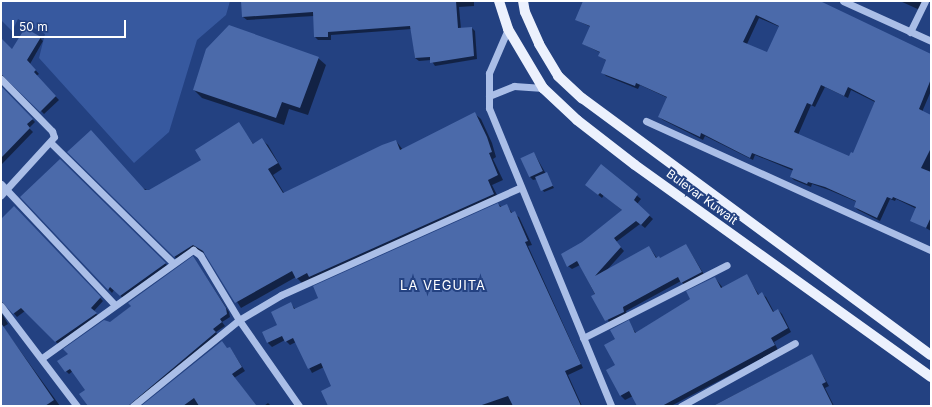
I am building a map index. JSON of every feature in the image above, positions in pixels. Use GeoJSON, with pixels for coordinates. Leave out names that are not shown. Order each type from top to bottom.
{"type":"FeatureCollection","features":[{"type":"Feature","properties":{"kind":"main road","name":"Bulevar Kuwait"},"geometry":{"type":"LineString","coordinates":[[499,1],[508,29],[543,88],[577,120],[634,166],[931,377]]}},
{"type":"Feature","properties":{"kind":"main road","name":"Bulevar Kuwait"},"geometry":{"type":"LineString","coordinates":[[523,1],[524,12],[539,44],[558,76],[582,98],[931,354]]}},
{"type":"Feature","properties":{"kind":"street"},"geometry":{"type":"LineString","coordinates":[[843,1],[931,41]]}},
{"type":"Feature","properties":{"kind":"street"},"geometry":{"type":"LineString","coordinates":[[910,32],[925,1]]}},
{"type":"Feature","properties":{"kind":"street"},"geometry":{"type":"LineString","coordinates":[[508,29],[489,73],[489,108],[520,187],[611,406]]}},
{"type":"Feature","properties":{"kind":"street"},"geometry":{"type":"LineString","coordinates":[[1,79],[52,131],[54,137],[51,143],[4,192]]}},
{"type":"Feature","properties":{"kind":"street"},"geometry":{"type":"LineString","coordinates":[[489,96],[514,86],[543,88]]}},
{"type":"Feature","properties":{"kind":"street"},"geometry":{"type":"LineString","coordinates":[[646,122],[931,250]]}},
{"type":"Feature","properties":{"kind":"street"},"geometry":{"type":"LineString","coordinates":[[51,143],[173,263]]}},
{"type":"Feature","properties":{"kind":"street"},"geometry":{"type":"LineString","coordinates":[[1,184],[4,192],[115,305]]}},
{"type":"Feature","properties":{"kind":"street"},"geometry":{"type":"LineString","coordinates":[[134,406],[239,320],[281,295],[520,187]]}},
{"type":"Feature","properties":{"kind":"street"},"geometry":{"type":"LineString","coordinates":[[42,358],[190,251],[197,251],[239,320],[299,406]]}},
{"type":"Feature","properties":{"kind":"street"},"geometry":{"type":"LineString","coordinates":[[583,338],[727,265]]}},
{"type":"Feature","properties":{"kind":"street"},"geometry":{"type":"LineString","coordinates":[[1,306],[77,406]]}},
{"type":"Feature","properties":{"kind":"street"},"geometry":{"type":"LineString","coordinates":[[681,406],[795,343]]}},
{"type":"Feature","properties":{"kind":"shaded area"},"geometry":{"type":"Polygon","coordinates":[[[1,1],[230,1],[226,15],[197,40],[169,132],[134,163],[39,58],[45,34],[18,19],[12,31],[1,20],[1,1]]]}},
{"type":"Feature","properties":{"kind":"building"},"geometry":{"type":"Polygon","coordinates":[[[241,1],[456,1],[458,28],[472,27],[474,56],[430,63],[430,57],[415,58],[410,26],[328,32],[328,37],[314,37],[313,12],[242,17],[241,1]]]}},
{"type":"Feature","properties":{"kind":"building"},"geometry":{"type":"Polygon","coordinates":[[[583,1],[820,1],[931,54],[931,79],[919,109],[931,115],[931,148],[921,168],[931,172],[931,217],[926,228],[910,221],[916,207],[893,197],[892,199],[887,197],[877,218],[854,207],[856,201],[825,187],[808,182],[807,184],[790,177],[793,169],[752,153],[750,158],[701,133],[700,137],[658,117],[667,97],[636,83],[635,86],[601,73],[606,60],[598,56],[600,52],[582,44],[590,26],[575,20],[583,1]],[[756,15],[743,42],[767,52],[779,26],[756,15]],[[821,85],[812,105],[807,103],[794,132],[849,156],[851,152],[853,153],[875,101],[848,87],[844,96],[821,85]]]}},
{"type":"Feature","properties":{"kind":"building"},"geometry":{"type":"Polygon","coordinates":[[[229,25],[319,57],[300,108],[282,102],[276,118],[193,90],[206,49],[229,25]]]}},
{"type":"Feature","properties":{"kind":"building"},"geometry":{"type":"Polygon","coordinates":[[[25,28],[41,37],[27,60],[36,70],[34,72],[56,96],[40,112],[1,74],[1,38],[12,49],[25,28]]]}},
{"type":"Feature","properties":{"kind":"building"},"geometry":{"type":"Polygon","coordinates":[[[1,86],[33,119],[27,124],[30,128],[1,158],[1,86]]]}},
{"type":"Feature","properties":{"kind":"building"},"geometry":{"type":"Polygon","coordinates":[[[475,112],[487,137],[492,152],[489,153],[498,175],[488,180],[494,194],[309,277],[307,273],[296,279],[292,271],[235,303],[203,251],[193,245],[174,257],[67,152],[91,130],[145,190],[149,190],[201,160],[195,150],[239,122],[253,144],[262,138],[278,163],[268,169],[283,193],[382,145],[396,140],[400,150],[475,112]]]}},
{"type":"Feature","properties":{"kind":"building"},"geometry":{"type":"Polygon","coordinates":[[[534,152],[543,171],[529,177],[520,158],[534,152]]]}},
{"type":"Feature","properties":{"kind":"building"},"geometry":{"type":"Polygon","coordinates":[[[60,159],[166,263],[120,296],[110,287],[108,290],[20,197],[60,159]]]}},
{"type":"Feature","properties":{"kind":"building"},"geometry":{"type":"Polygon","coordinates":[[[601,164],[638,194],[634,200],[650,215],[641,225],[636,221],[614,238],[621,247],[595,276],[649,246],[656,258],[659,256],[660,258],[686,244],[702,272],[681,283],[678,277],[623,307],[624,312],[605,321],[591,296],[595,294],[577,261],[567,267],[561,254],[582,242],[622,210],[600,193],[598,195],[585,185],[601,164]]]}},
{"type":"Feature","properties":{"kind":"building"},"geometry":{"type":"Polygon","coordinates":[[[547,172],[553,186],[541,191],[535,177],[547,172]]]}},
{"type":"Feature","properties":{"kind":"building"},"geometry":{"type":"Polygon","coordinates":[[[498,203],[500,207],[507,204],[511,213],[515,211],[528,241],[525,242],[581,364],[565,371],[581,406],[513,406],[508,396],[479,406],[328,406],[321,391],[331,386],[321,363],[308,369],[293,338],[285,342],[282,336],[267,343],[262,332],[277,325],[271,312],[291,302],[294,309],[318,298],[313,286],[498,203]]]}},
{"type":"Feature","properties":{"kind":"building"},"geometry":{"type":"Polygon","coordinates":[[[14,206],[101,297],[91,308],[97,313],[55,342],[21,308],[13,314],[1,301],[1,219],[14,206]]]}},
{"type":"Feature","properties":{"kind":"building"},"geometry":{"type":"Polygon","coordinates":[[[193,256],[226,308],[227,314],[220,319],[222,322],[213,329],[216,332],[128,406],[88,406],[79,394],[85,390],[70,369],[65,372],[57,361],[68,354],[63,349],[104,320],[110,322],[131,306],[128,303],[193,256]]]}},
{"type":"Feature","properties":{"kind":"building"},"geometry":{"type":"Polygon","coordinates":[[[747,274],[758,295],[762,292],[773,312],[778,309],[788,328],[771,338],[775,345],[662,406],[637,406],[629,391],[620,396],[606,370],[615,365],[604,345],[615,339],[610,330],[629,320],[635,333],[690,299],[686,291],[715,277],[721,288],[747,274]]]}},
{"type":"Feature","properties":{"kind":"building"},"geometry":{"type":"Polygon","coordinates":[[[1,323],[54,400],[45,406],[1,406],[1,323]]]}},
{"type":"Feature","properties":{"kind":"building"},"geometry":{"type":"Polygon","coordinates":[[[222,341],[227,348],[230,347],[242,367],[232,374],[257,406],[199,406],[194,398],[183,406],[141,406],[222,341]]]}},
{"type":"Feature","properties":{"kind":"building"},"geometry":{"type":"Polygon","coordinates":[[[812,354],[826,382],[822,384],[833,406],[713,406],[812,354]]]}},
{"type":"Feature","properties":{"kind":"district","name":"LA VEGUITA"},"geometry":{"type":"Point","coordinates":[443,285]}}]}
